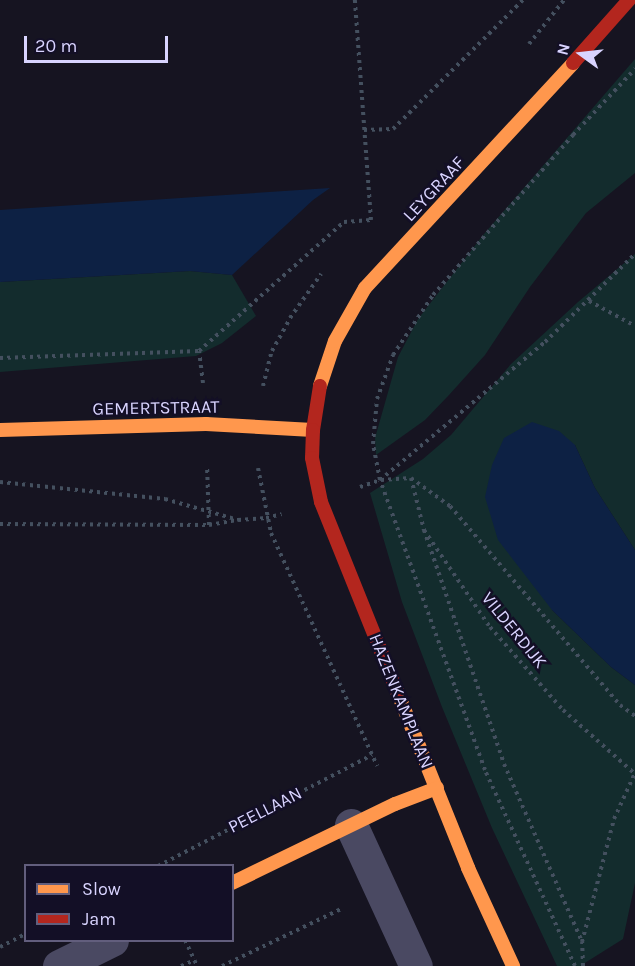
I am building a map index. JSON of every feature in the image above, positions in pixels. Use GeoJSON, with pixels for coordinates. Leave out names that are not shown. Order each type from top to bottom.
{"type":"FeatureCollection","features":[{"type":"Feature","properties":{"kind":"street","name":"LEYGRAAF"},"geometry":{"type":"LineString","coordinates":[[313,430],[322,374],[335,341],[365,288],[504,140],[629,0]]}},
{"type":"Feature","properties":{"kind":"street","name":"GEMERTSTRAAT"},"geometry":{"type":"LineString","coordinates":[[0,430],[206,424],[313,430]]}},
{"type":"Feature","properties":{"kind":"street","name":"HAZENKAMPLAAN"},"geometry":{"type":"LineString","coordinates":[[313,430],[312,458],[321,502],[468,868],[513,966]]}},
{"type":"Feature","properties":{"kind":"street"},"geometry":{"type":"LineString","coordinates":[[234,882],[395,804],[437,788]]}},
{"type":"Feature","properties":{"kind":"street"},"geometry":{"type":"LineString","coordinates":[[351,825],[416,966]]}},
{"type":"Feature","properties":{"kind":"street"},"geometry":{"type":"LineString","coordinates":[[59,966],[108,942]]}},
{"type":"Feature","properties":{"kind":"path"},"geometry":{"type":"LineString","coordinates":[[355,0],[370,220]]}},
{"type":"Feature","properties":{"kind":"path"},"geometry":{"type":"LineString","coordinates":[[364,130],[393,129],[523,0]]}},
{"type":"Feature","properties":{"kind":"path"},"geometry":{"type":"LineString","coordinates":[[527,47],[564,0]]}},
{"type":"Feature","properties":{"kind":"path"},"geometry":{"type":"LineString","coordinates":[[575,966],[485,770],[380,480],[373,444],[377,399],[393,355],[433,296],[573,135],[635,69]]}},
{"type":"Feature","properties":{"kind":"path"},"geometry":{"type":"LineString","coordinates":[[363,228],[378,211]]}},
{"type":"Feature","properties":{"kind":"path"},"geometry":{"type":"LineString","coordinates":[[0,358],[200,351],[344,222],[370,220]]}},
{"type":"Feature","properties":{"kind":"path"},"geometry":{"type":"LineString","coordinates":[[380,480],[545,342],[635,254]]}},
{"type":"Feature","properties":{"kind":"path"},"geometry":{"type":"LineString","coordinates":[[324,271],[290,318],[272,351],[263,385],[256,461],[271,533],[395,804]]}},
{"type":"Feature","properties":{"kind":"path"},"geometry":{"type":"LineString","coordinates":[[589,301],[635,326]]}},
{"type":"Feature","properties":{"kind":"path"},"geometry":{"type":"LineString","coordinates":[[200,351],[206,424],[209,525]]}},
{"type":"Feature","properties":{"kind":"path"},"geometry":{"type":"LineString","coordinates":[[0,524],[209,525],[267,518],[321,502],[380,480],[411,478],[450,506],[620,705],[635,716]]}},
{"type":"Feature","properties":{"kind":"path","name":"VILDERDIJK"},"geometry":{"type":"LineString","coordinates":[[411,478],[424,530],[490,627],[563,710],[635,773]]}},
{"type":"Feature","properties":{"kind":"path"},"geometry":{"type":"LineString","coordinates":[[0,482],[165,499],[238,520]]}},
{"type":"Feature","properties":{"kind":"path"},"geometry":{"type":"LineString","coordinates":[[424,530],[504,764],[582,942]]}},
{"type":"Feature","properties":{"kind":"path","name":"PEELLAAN"},"geometry":{"type":"LineString","coordinates":[[162,864],[372,755]]}},
{"type":"Feature","properties":{"kind":"path"},"geometry":{"type":"LineString","coordinates":[[583,966],[582,942],[614,819],[635,773]]}},
{"type":"Feature","properties":{"kind":"path"},"geometry":{"type":"LineString","coordinates":[[222,966],[381,890]]}},
{"type":"Feature","properties":{"kind":"path"},"geometry":{"type":"LineString","coordinates":[[0,947],[24,935]]}},
{"type":"Feature","properties":{"kind":"path"},"geometry":{"type":"LineString","coordinates":[[186,942],[197,966]]}},
{"type":"Feature","properties":{"kind":"path"},"geometry":{"type":"LineString","coordinates":[[181,966],[195,960]]}},
{"type":"Feature","properties":{"kind":"green space"},"geometry":{"type":"Polygon","coordinates":[[[635,59],[635,173],[586,213],[530,287],[485,355],[449,395],[425,420],[376,455],[375,438],[398,357],[418,319],[484,234],[635,59]]]}},
{"type":"Feature","properties":{"kind":"green space"},"geometry":{"type":"Polygon","coordinates":[[[635,254],[635,550],[595,488],[575,445],[552,610],[611,667],[635,685],[635,883],[623,939],[580,966],[557,966],[492,828],[442,707],[402,602],[370,493],[423,459],[451,435],[511,364],[578,302],[635,254]]]}},
{"type":"Feature","properties":{"kind":"green space"},"geometry":{"type":"Polygon","coordinates":[[[190,271],[232,275],[256,316],[222,343],[196,356],[0,372],[0,282],[190,271]]]}},
{"type":"Feature","properties":{"kind":"water"},"geometry":{"type":"Polygon","coordinates":[[[330,188],[313,200],[232,275],[190,271],[0,282],[0,210],[330,188]]]}},
{"type":"Feature","properties":{"kind":"water"},"geometry":{"type":"Polygon","coordinates":[[[532,422],[559,431],[575,445],[595,488],[635,550],[635,685],[611,667],[552,610],[498,540],[485,497],[492,465],[504,438],[532,422]]]}},
{"type":"Feature","properties":{"kind":"traffic: slow"},"geometry":{"type":"LineString","coordinates":[[320,386],[335,341],[365,288],[573,63]]}},
{"type":"Feature","properties":{"kind":"traffic: slow"},"geometry":{"type":"LineString","coordinates":[[0,430],[206,424],[313,430]]}},
{"type":"Feature","properties":{"kind":"traffic: slow"},"geometry":{"type":"LineString","coordinates":[[397,691],[468,868],[513,966]]}},
{"type":"Feature","properties":{"kind":"traffic: slow"},"geometry":{"type":"LineString","coordinates":[[234,882],[395,804],[437,788]]}},
{"type":"Feature","properties":{"kind":"traffic: jam"},"geometry":{"type":"LineString","coordinates":[[573,63],[629,0]]}},
{"type":"Feature","properties":{"kind":"traffic: jam"},"geometry":{"type":"LineString","coordinates":[[320,386],[313,430],[312,458],[321,502],[397,691]]}}]}
